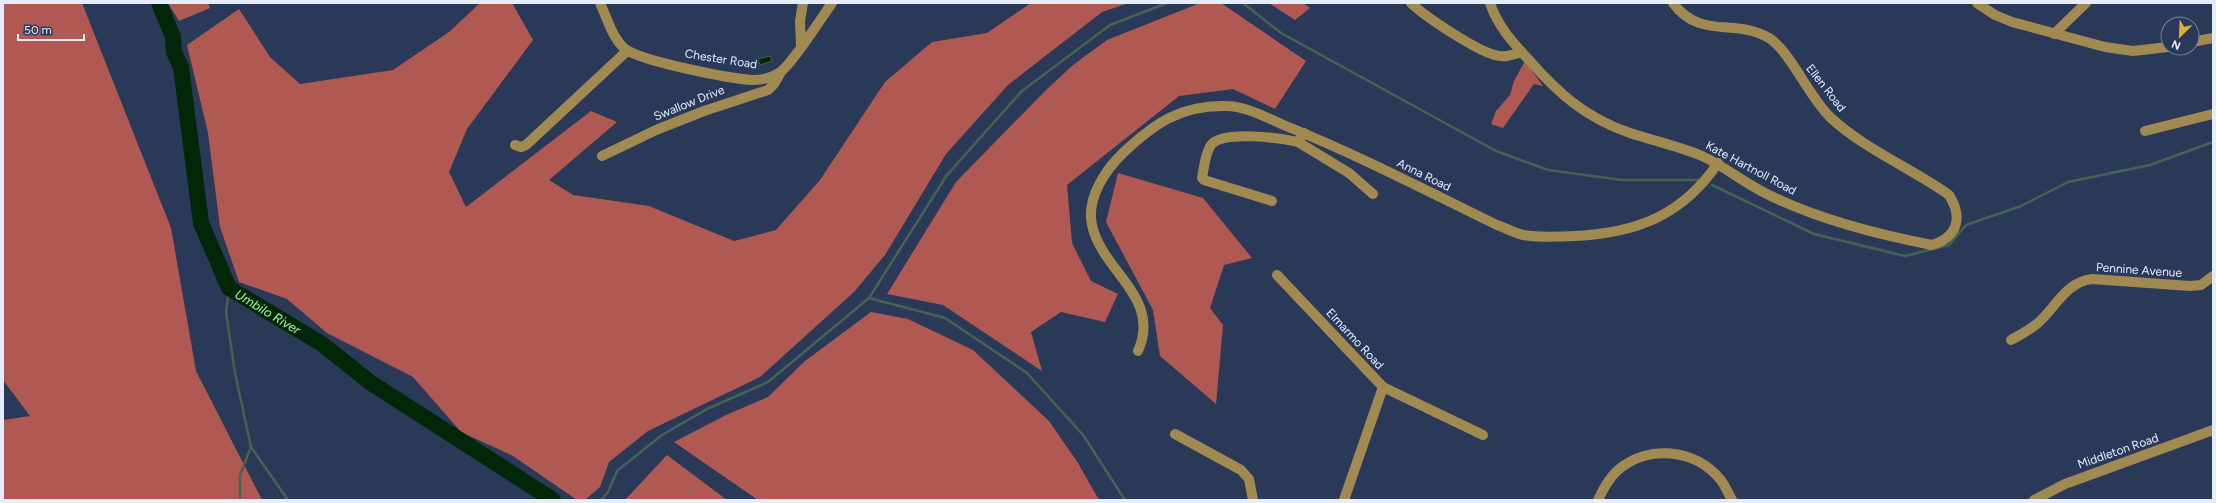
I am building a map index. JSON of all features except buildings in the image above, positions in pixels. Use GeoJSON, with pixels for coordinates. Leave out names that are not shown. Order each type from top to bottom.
{"type":"FeatureCollection","features":[{"type":"Feature","properties":{"kind":"street"},"geometry":{"type":"LineString","coordinates":[[515,145],[521,147],[526,145],[627,51],[617,40],[600,3]]}},
{"type":"Feature","properties":{"kind":"street"},"geometry":{"type":"LineString","coordinates":[[802,45],[800,21],[803,3]]}},
{"type":"Feature","properties":{"kind":"street"},"geometry":{"type":"LineString","coordinates":[[781,72],[832,3]]}},
{"type":"Feature","properties":{"kind":"street"},"geometry":{"type":"LineString","coordinates":[[1411,3],[1433,20],[1491,54],[1507,57],[1522,52]]}},
{"type":"Feature","properties":{"kind":"street","name":"Kate Hartnoll Road"},"geometry":{"type":"LineString","coordinates":[[1490,3],[1498,21],[1522,52],[1560,94],[1586,113],[1628,133],[1693,152],[1718,163],[1763,192],[1815,214],[1907,240],[1932,245],[1939,243],[1953,231],[1958,217],[1957,207]]}},
{"type":"Feature","properties":{"kind":"street","name":"Ellen Road"},"geometry":{"type":"LineString","coordinates":[[1673,3],[1689,20],[1700,25],[1756,33],[1774,42],[1819,104],[1839,125],[1949,195],[1957,207]]}},
{"type":"Feature","properties":{"kind":"street"},"geometry":{"type":"LineString","coordinates":[[1977,3],[1995,15],[2012,22],[2105,47],[2132,51],[2160,48]]}},
{"type":"Feature","properties":{"kind":"street"},"geometry":{"type":"LineString","coordinates":[[2054,34],[2086,3]]}},
{"type":"Feature","properties":{"kind":"street"},"geometry":{"type":"LineString","coordinates":[[2200,40],[2213,38]]}},
{"type":"Feature","properties":{"kind":"street","name":"Chester Road"},"geometry":{"type":"LineString","coordinates":[[627,51],[644,58],[741,79],[766,78],[781,72]]}},
{"type":"Feature","properties":{"kind":"street","name":"Swallow Drive"},"geometry":{"type":"LineString","coordinates":[[602,156],[656,130],[704,111],[768,90],[774,84],[781,72]]}},
{"type":"Feature","properties":{"kind":"street","name":"Anna Road"},"geometry":{"type":"LineString","coordinates":[[1138,351],[1144,333],[1142,314],[1130,288],[1100,248],[1092,225],[1092,208],[1098,189],[1109,168],[1117,159],[1155,125],[1167,118],[1195,108],[1224,106],[1238,107],[1327,142],[1497,225],[1523,235],[1551,238],[1621,232],[1642,225],[1665,214],[1685,200],[1699,188],[1718,163]]}},
{"type":"Feature","properties":{"kind":"street"},"geometry":{"type":"LineString","coordinates":[[2145,131],[2213,114]]}},
{"type":"Feature","properties":{"kind":"street"},"geometry":{"type":"LineString","coordinates":[[1298,142],[1304,133]]}},
{"type":"Feature","properties":{"kind":"street"},"geometry":{"type":"LineString","coordinates":[[1272,201],[1204,180],[1202,178],[1209,147],[1216,140],[1228,137],[1298,142],[1349,173],[1373,194]]}},
{"type":"Feature","properties":{"kind":"street","name":"Elmarmo Road"},"geometry":{"type":"LineString","coordinates":[[1277,275],[1383,387],[1344,500]]}},
{"type":"Feature","properties":{"kind":"street","name":"Pennine Avenue"},"geometry":{"type":"LineString","coordinates":[[2011,340],[2038,323],[2070,288],[2080,280],[2092,279],[2190,286],[2201,285],[2213,276]]}},
{"type":"Feature","properties":{"kind":"street"},"geometry":{"type":"LineString","coordinates":[[1383,387],[1483,436]]}},
{"type":"Feature","properties":{"kind":"street","name":"Middleton Road"},"geometry":{"type":"LineString","coordinates":[[2034,500],[2065,484],[2213,430]]}},
{"type":"Feature","properties":{"kind":"street"},"geometry":{"type":"LineString","coordinates":[[1174,434],[1241,470],[1249,479],[1253,500]]}},
{"type":"Feature","properties":{"kind":"street"},"geometry":{"type":"LineString","coordinates":[[1598,500],[1604,486],[1619,470],[1637,458],[1664,452],[1683,454],[1702,464],[1720,479],[1732,500]]}},
{"type":"Feature","properties":{"kind":"shaded area"},"geometry":{"type":"Polygon","coordinates":[[[3,3],[82,3],[171,228],[196,371],[262,500],[3,500],[3,420],[30,416],[3,380],[3,3]]]}},
{"type":"Feature","properties":{"kind":"shaded area"},"geometry":{"type":"Polygon","coordinates":[[[168,3],[208,3],[210,8],[179,21],[168,3]]]}},
{"type":"Feature","properties":{"kind":"shaded area"},"geometry":{"type":"Polygon","coordinates":[[[480,3],[512,3],[533,40],[467,129],[449,172],[466,207],[591,111],[617,122],[549,180],[573,195],[649,206],[734,241],[776,230],[820,180],[885,82],[932,42],[987,33],[1031,3],[1129,3],[1102,12],[1008,85],[946,154],[885,255],[854,292],[760,377],[648,431],[609,462],[600,487],[585,500],[577,500],[513,456],[461,432],[413,377],[327,333],[287,299],[239,282],[220,227],[208,133],[187,45],[239,9],[270,57],[300,84],[393,70],[449,32],[480,3]]]}},
{"type":"Feature","properties":{"kind":"shaded area"},"geometry":{"type":"Polygon","coordinates":[[[1200,3],[1221,3],[1306,61],[1275,109],[1233,89],[1179,96],[1067,185],[1072,243],[1091,281],[1118,294],[1105,322],[1061,312],[1031,332],[1042,371],[943,305],[887,294],[956,182],[1045,91],[1073,65],[1107,40],[1200,3]]]}},
{"type":"Feature","properties":{"kind":"shaded area"},"geometry":{"type":"Polygon","coordinates":[[[1269,3],[1303,3],[1310,8],[1295,20],[1269,3]]]}},
{"type":"Feature","properties":{"kind":"shaded area"},"geometry":{"type":"Polygon","coordinates":[[[770,56],[772,61],[760,65],[758,59],[770,56]]]}},
{"type":"Feature","properties":{"kind":"shaded area"},"geometry":{"type":"Polygon","coordinates":[[[1525,61],[1543,86],[1534,84],[1503,128],[1491,124],[1496,111],[1510,95],[1514,81],[1525,61]]]}},
{"type":"Feature","properties":{"kind":"shaded area"},"geometry":{"type":"Polygon","coordinates":[[[1118,173],[1203,198],[1252,258],[1224,265],[1210,308],[1223,325],[1216,404],[1160,356],[1153,310],[1106,222],[1118,173]]]}},
{"type":"Feature","properties":{"kind":"shaded area"},"geometry":{"type":"Polygon","coordinates":[[[871,312],[908,319],[973,350],[1049,421],[1078,463],[1099,500],[758,500],[674,442],[726,415],[768,397],[805,361],[871,312]]]}},
{"type":"Feature","properties":{"kind":"shaded area"},"geometry":{"type":"Polygon","coordinates":[[[667,455],[727,500],[625,500],[667,455]]]}},
{"type":"Feature","properties":{"kind":"waterway","name":"Umbilo River"},"geometry":{"type":"LineString","coordinates":[[159,3],[173,37],[174,52],[181,67],[201,223],[229,288],[322,344],[371,383],[553,500]]}},
{"type":"Feature","properties":{"kind":"waterway"},"geometry":{"type":"LineString","coordinates":[[601,500],[608,492],[617,471],[662,435],[707,409],[768,382],[869,298],[947,175],[1022,91],[1110,25],[1167,3]]}},
{"type":"Feature","properties":{"kind":"waterway"},"geometry":{"type":"LineString","coordinates":[[1243,3],[1281,33],[1496,151],[1548,170],[1622,180],[1700,180]]}},
{"type":"Feature","properties":{"kind":"waterway"},"geometry":{"type":"LineString","coordinates":[[1712,185],[1814,234],[1905,256],[1949,245],[1966,225],[2021,206],[2068,182],[2150,165],[2213,142]]}},
{"type":"Feature","properties":{"kind":"waterway"},"geometry":{"type":"LineString","coordinates":[[229,288],[226,312],[235,373],[251,447],[240,475],[240,500]]}},
{"type":"Feature","properties":{"kind":"waterway"},"geometry":{"type":"LineString","coordinates":[[869,298],[945,318],[1027,373],[1083,435],[1125,500]]}},
{"type":"Feature","properties":{"kind":"waterway"},"geometry":{"type":"LineString","coordinates":[[251,447],[288,500]]}}]}
